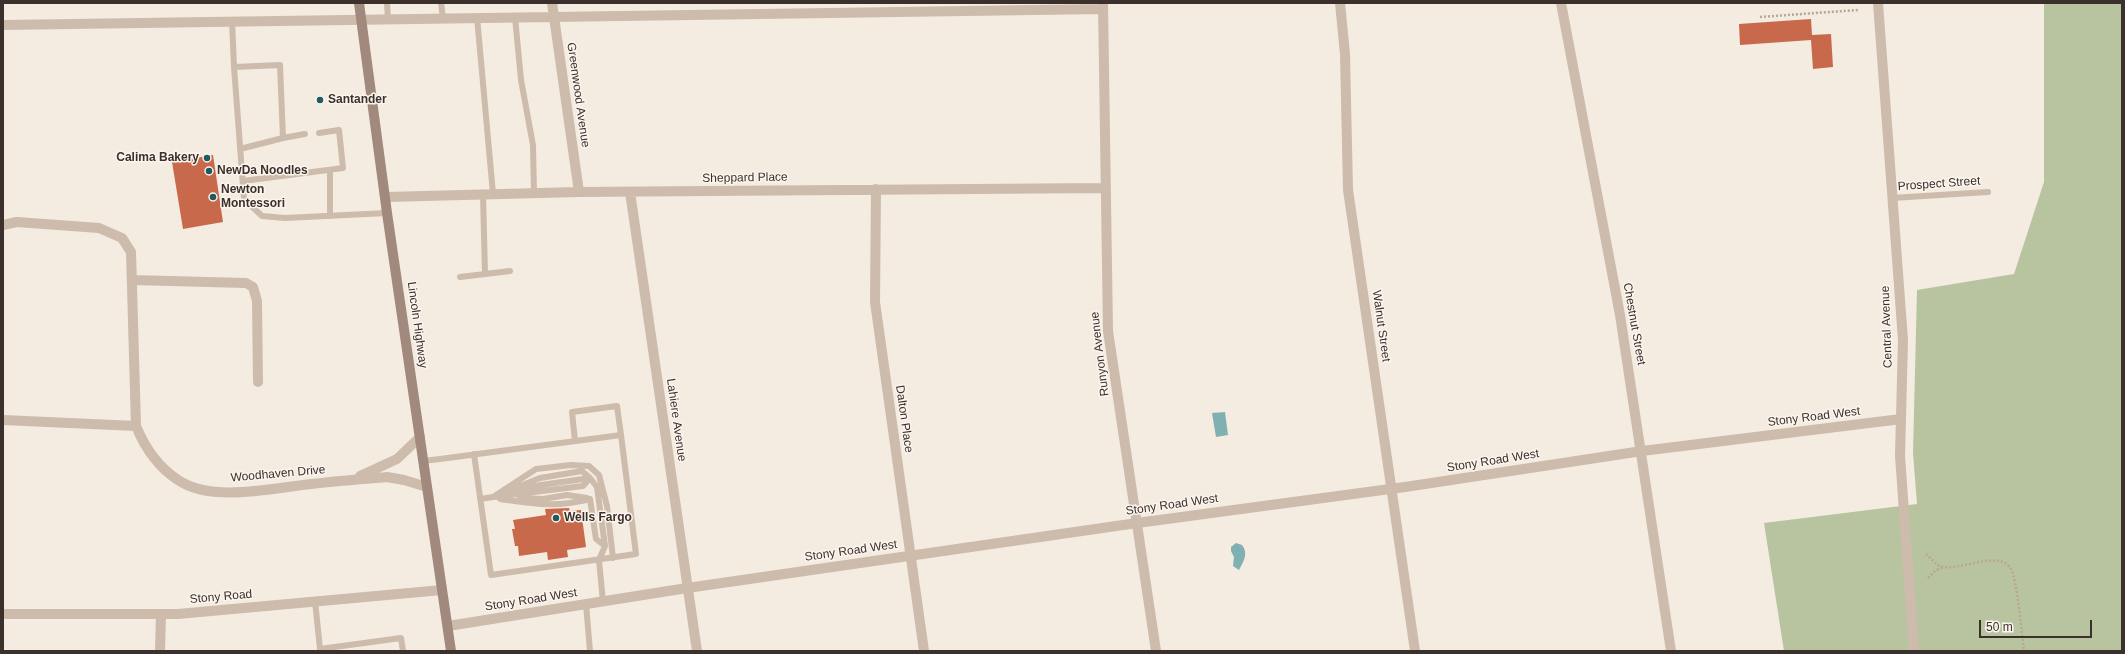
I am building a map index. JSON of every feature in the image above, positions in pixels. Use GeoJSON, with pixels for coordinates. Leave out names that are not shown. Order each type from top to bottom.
{"type":"FeatureCollection","features":[{"type":"Feature","properties":{"kind":"main road","name":"Lincoln Highway"},"geometry":{"type":"LineString","coordinates":[[359,3],[451,651]]}},
{"type":"Feature","properties":{"kind":"street","name":"Greenwood Avenue"},"geometry":{"type":"LineString","coordinates":[[552,3],[579,192]]}},
{"type":"Feature","properties":{"kind":"street","name":"Walnut Street"},"geometry":{"type":"LineString","coordinates":[[1340,3],[1345,54],[1348,190],[1415,651]]}},
{"type":"Feature","properties":{"kind":"street","name":"Chestnut Street"},"geometry":{"type":"LineString","coordinates":[[1561,3],[1620,315],[1642,451],[1671,651]]}},
{"type":"Feature","properties":{"kind":"street","name":"Central Avenue"},"geometry":{"type":"LineString","coordinates":[[1878,3],[1903,340],[1900,456],[1914,651]]}},
{"type":"Feature","properties":{"kind":"street"},"geometry":{"type":"LineString","coordinates":[[3,25],[1103,6]]}},
{"type":"Feature","properties":{"kind":"street","name":"Runyon Avenue"},"geometry":{"type":"LineString","coordinates":[[1103,6],[1108,331],[1156,651]]}},
{"type":"Feature","properties":{"kind":"street","name":"Sheppard Place"},"geometry":{"type":"LineString","coordinates":[[386,197],[579,192],[1105,188]]}},
{"type":"Feature","properties":{"kind":"street","name":"Dalton Place"},"geometry":{"type":"LineString","coordinates":[[876,189],[875,302],[924,651]]}},
{"type":"Feature","properties":{"kind":"street","name":"Lahiere Avenue"},"geometry":{"type":"LineString","coordinates":[[630,192],[697,651]]}},
{"type":"Feature","properties":{"kind":"street","name":"Woodhaven Drive"},"geometry":{"type":"LineString","coordinates":[[3,225],[17,222],[99,228],[122,238],[131,252],[136,426],[144,446],[161,466],[179,481],[204,490],[239,492],[387,477],[404,480],[427,487]]}},
{"type":"Feature","properties":{"kind":"street"},"geometry":{"type":"LineString","coordinates":[[132,280],[246,283],[253,287],[257,301],[258,382]]}},
{"type":"Feature","properties":{"kind":"street","name":"Stony Road West"},"geometry":{"type":"LineString","coordinates":[[448,626],[687,588],[1137,523],[1392,489],[1642,451],[1901,419]]}},
{"type":"Feature","properties":{"kind":"street"},"geometry":{"type":"LineString","coordinates":[[3,420],[136,426]]}},
{"type":"Feature","properties":{"kind":"street"},"geometry":{"type":"LineString","coordinates":[[352,480],[396,459],[420,437]]}},
{"type":"Feature","properties":{"kind":"street","name":"Stony Road"},"geometry":{"type":"LineString","coordinates":[[3,614],[161,614],[442,590]]}},
{"type":"Feature","properties":{"kind":"street"},"geometry":{"type":"LineString","coordinates":[[160,651],[161,614]]}},
{"type":"Feature","properties":{"kind":"lane"},"geometry":{"type":"LineString","coordinates":[[387,3],[388,19]]}},
{"type":"Feature","properties":{"kind":"lane"},"geometry":{"type":"LineString","coordinates":[[441,3],[443,18]]}},
{"type":"Feature","properties":{"kind":"lane"},"geometry":{"type":"LineString","coordinates":[[477,17],[493,194]]}},
{"type":"Feature","properties":{"kind":"lane"},"geometry":{"type":"LineString","coordinates":[[515,17],[522,80],[533,145],[534,193]]}},
{"type":"Feature","properties":{"kind":"lane"},"geometry":{"type":"LineString","coordinates":[[232,20],[244,199],[262,216],[285,218],[388,213]]}},
{"type":"Feature","properties":{"kind":"lane"},"geometry":{"type":"LineString","coordinates":[[234,67],[280,65],[283,138]]}},
{"type":"Feature","properties":{"kind":"lane"},"geometry":{"type":"LineString","coordinates":[[243,181],[343,168],[339,130],[319,133]]}},
{"type":"Feature","properties":{"kind":"lane"},"geometry":{"type":"LineString","coordinates":[[240,149],[305,134]]}},
{"type":"Feature","properties":{"kind":"lane"},"geometry":{"type":"LineString","coordinates":[[330,170],[330,216]]}},
{"type":"Feature","properties":{"kind":"lane","name":"Prospect Street"},"geometry":{"type":"LineString","coordinates":[[1892,198],[1988,192]]}},
{"type":"Feature","properties":{"kind":"lane"},"geometry":{"type":"LineString","coordinates":[[483,194],[485,274]]}},
{"type":"Feature","properties":{"kind":"lane"},"geometry":{"type":"LineString","coordinates":[[460,277],[510,271]]}},
{"type":"Feature","properties":{"kind":"lane"},"geometry":{"type":"LineString","coordinates":[[474,454],[491,575],[636,554],[617,406],[572,412],[575,441]]}},
{"type":"Feature","properties":{"kind":"lane"},"geometry":{"type":"LineString","coordinates":[[424,461],[621,435]]}},
{"type":"Feature","properties":{"kind":"lane"},"geometry":{"type":"LineString","coordinates":[[493,497],[536,469],[571,465],[589,466],[599,475],[607,506],[613,558]]}},
{"type":"Feature","properties":{"kind":"lane"},"geometry":{"type":"LineString","coordinates":[[480,499],[541,485],[590,478],[597,487],[605,546],[599,560],[602,602]]}},
{"type":"Feature","properties":{"kind":"lane"},"geometry":{"type":"LineString","coordinates":[[493,497],[544,506],[569,504],[590,499],[596,539],[605,546]]}},
{"type":"Feature","properties":{"kind":"lane"},"geometry":{"type":"LineString","coordinates":[[315,601],[320,650],[401,638],[403,651]]}},
{"type":"Feature","properties":{"kind":"lane"},"geometry":{"type":"LineString","coordinates":[[586,604],[590,651]]}},
{"type":"Feature","properties":{"kind":"path"},"geometry":{"type":"LineString","coordinates":[[1760,17],[1858,10]]}},
{"type":"Feature","properties":{"kind":"path"},"geometry":{"type":"LineString","coordinates":[[1926,554],[1936,563],[1944,567]]}},
{"type":"Feature","properties":{"kind":"path"},"geometry":{"type":"LineString","coordinates":[[1928,578],[1936,570],[1944,567],[1999,560],[2011,568],[2024,651]]}},
{"type":"Feature","properties":{"kind":"green space"},"geometry":{"type":"Polygon","coordinates":[[[2044,3],[2122,3],[2122,651],[1784,651],[1764,523],[1917,504],[1913,453],[1917,290],[2014,274],[2044,182],[2044,3]]]}},
{"type":"Feature","properties":{"kind":"water"},"geometry":{"type":"Polygon","coordinates":[[[1225,412],[1228,435],[1216,437],[1212,413],[1225,412]]]}},
{"type":"Feature","properties":{"kind":"water"},"geometry":{"type":"Polygon","coordinates":[[[1236,543],[1242,545],[1245,552],[1244,561],[1239,570],[1233,566],[1234,557],[1231,551],[1231,547],[1236,543]]]}},
{"type":"Feature","properties":{"kind":"building"},"geometry":{"type":"Polygon","coordinates":[[[1811,19],[1812,35],[1831,34],[1833,67],[1813,69],[1811,40],[1740,45],[1739,24],[1811,19]]]}},
{"type":"Feature","properties":{"kind":"building"},"geometry":{"type":"Polygon","coordinates":[[[213,155],[223,222],[183,229],[172,162],[213,155]]]}},
{"type":"Feature","properties":{"kind":"building","name":"Wells Fargo"},"geometry":{"type":"Polygon","coordinates":[[[569,508],[570,511],[581,510],[586,547],[567,550],[568,557],[548,560],[547,552],[519,556],[518,546],[515,546],[512,529],[515,529],[513,520],[546,515],[545,509],[569,508]]]}},
{"type":"Feature","properties":{"kind":"place","name":"Santander"},"geometry":{"type":"Point","coordinates":[320,100]}},
{"type":"Feature","properties":{"kind":"place","name":"Calima Bakery"},"geometry":{"type":"Point","coordinates":[207,158]}},
{"type":"Feature","properties":{"kind":"place","name":"NewDa Noodles"},"geometry":{"type":"Point","coordinates":[209,171]}},
{"type":"Feature","properties":{"kind":"place","name":"Newton Montessori"},"geometry":{"type":"Point","coordinates":[213,197]}},
{"type":"Feature","properties":{"kind":"place","name":"Wells Fargo"},"geometry":{"type":"Point","coordinates":[556,518]}}]}
